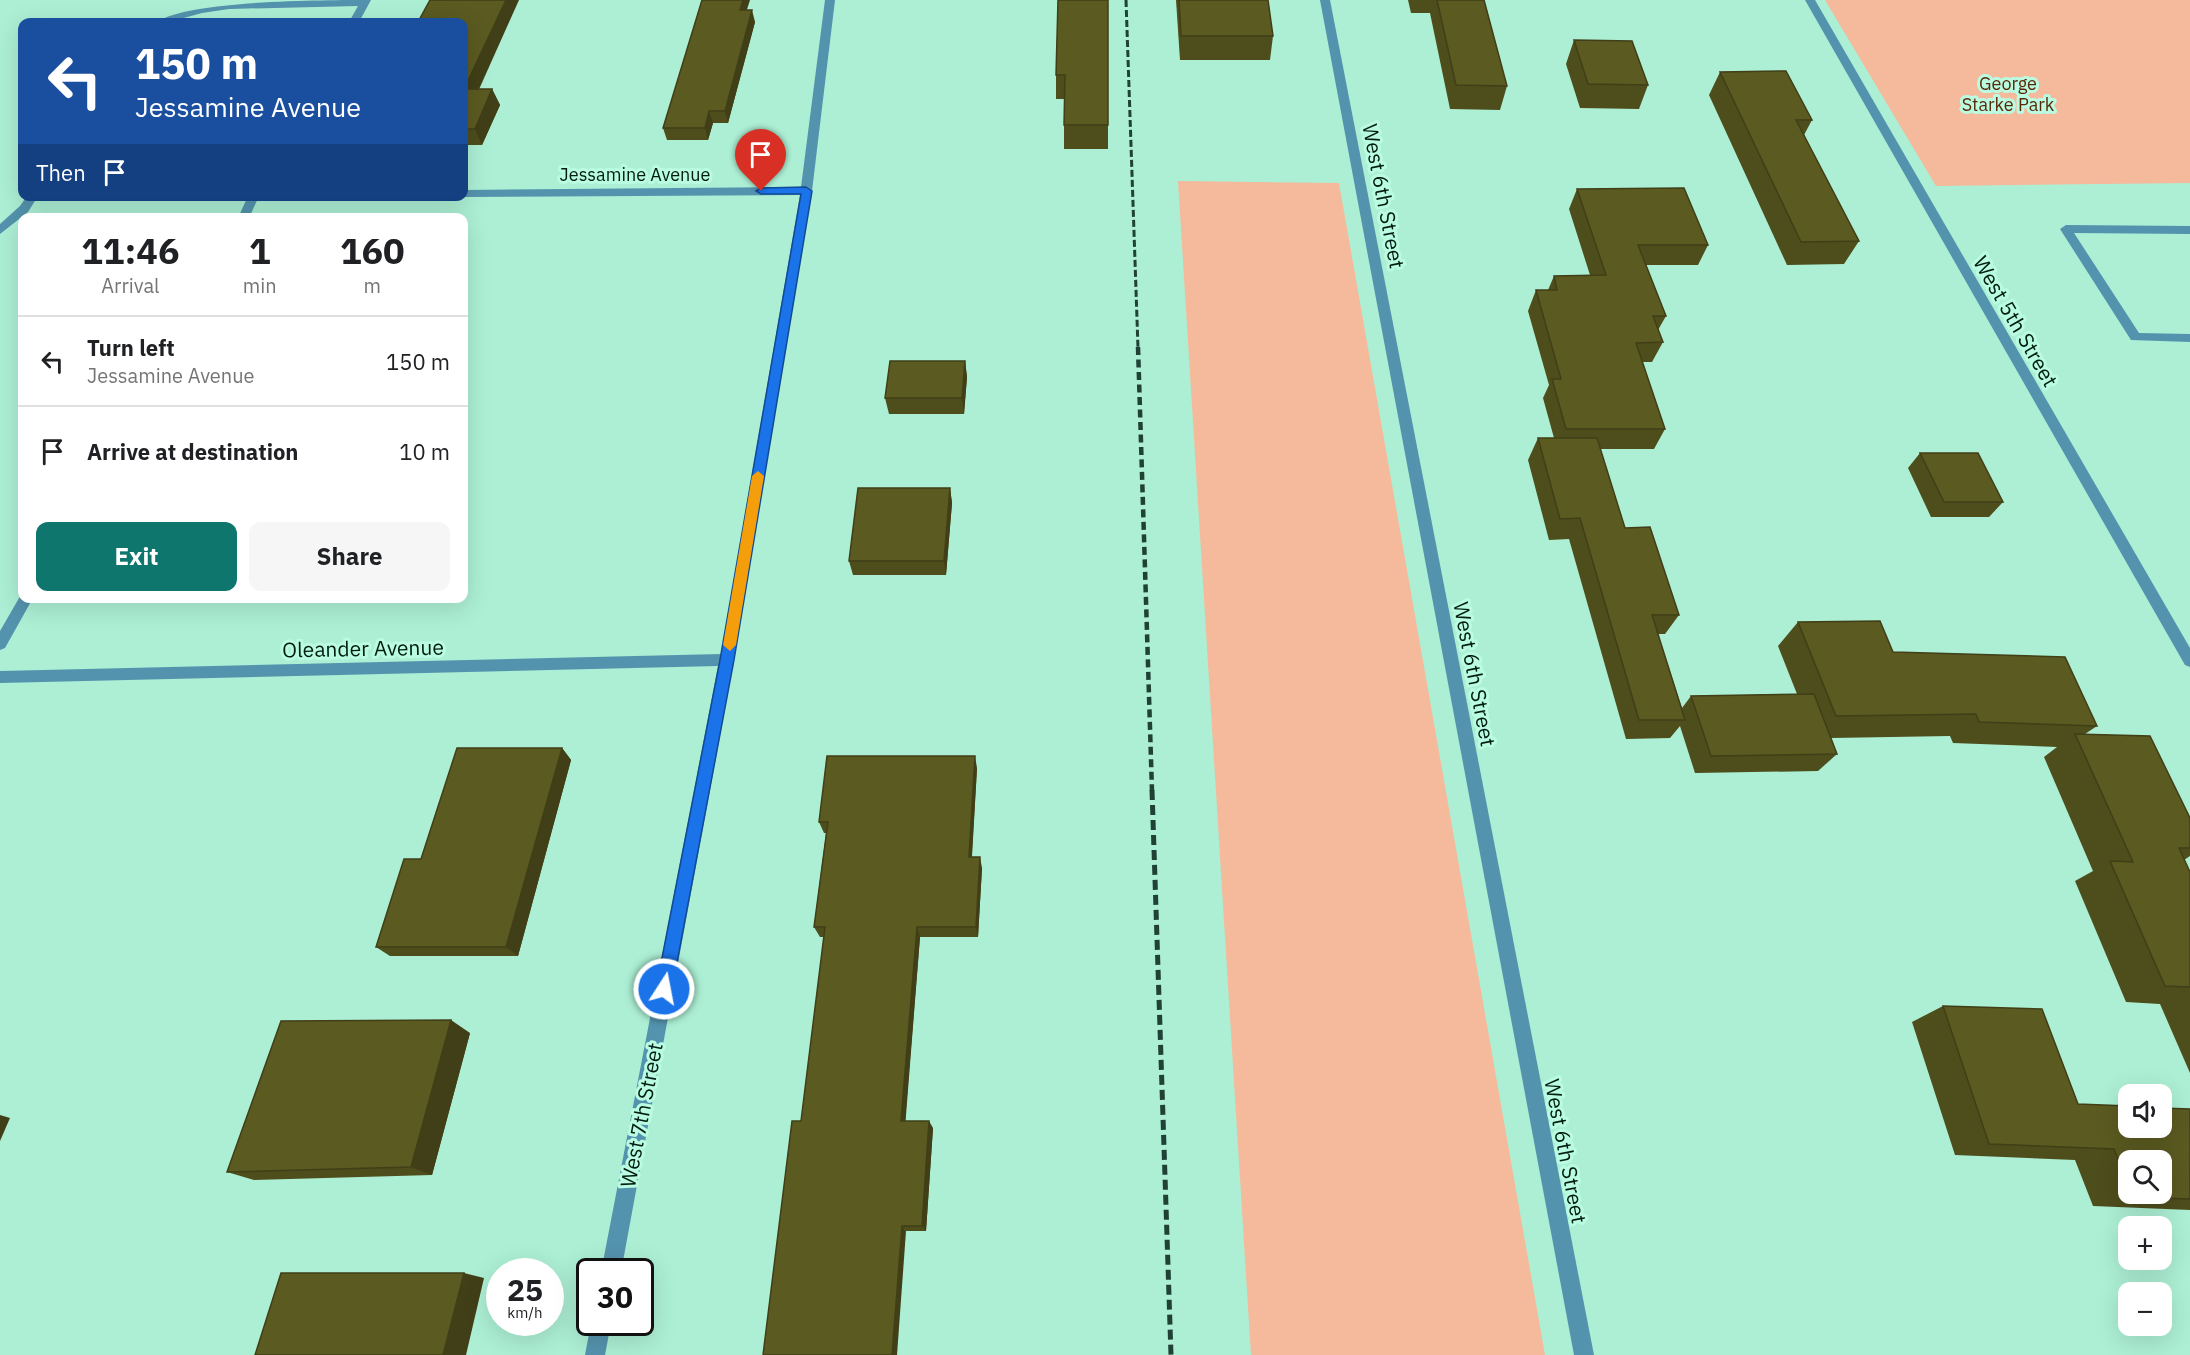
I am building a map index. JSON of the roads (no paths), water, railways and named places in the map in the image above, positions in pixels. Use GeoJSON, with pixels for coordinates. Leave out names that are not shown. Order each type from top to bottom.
{"type":"FeatureCollection","features":[{"type":"Feature","properties":{"kind":"street","name":"West 7th Street"},"geometry":{"type":"LineString","coordinates":[[614,1258],[727,660],[806,191],[830,0]]}},
{"type":"Feature","properties":{"kind":"street","name":"West 6th Street"},"geometry":{"type":"LineString","coordinates":[[1325,0],[1584,1355]]}},
{"type":"Feature","properties":{"kind":"street","name":"West 5th Street"},"geometry":{"type":"LineString","coordinates":[[1810,0],[2190,662]]}},
{"type":"Feature","properties":{"kind":"street"},"geometry":{"type":"LineString","coordinates":[[169,18],[210,5],[242,2],[366,1]]}},
{"type":"Feature","properties":{"kind":"street"},"geometry":{"type":"LineString","coordinates":[[356,18],[366,1]]}},
{"type":"Feature","properties":{"kind":"street","name":"Jessamine Avenue"},"geometry":{"type":"LineString","coordinates":[[468,193],[806,191]]}},
{"type":"Feature","properties":{"kind":"street"},"geometry":{"type":"LineString","coordinates":[[19,213],[30,201]]}},
{"type":"Feature","properties":{"kind":"street"},"geometry":{"type":"LineString","coordinates":[[0,230],[18,214]]}},
{"type":"Feature","properties":{"kind":"street"},"geometry":{"type":"LineString","coordinates":[[2190,230],[2066,229],[2134,337],[2190,338]]}},
{"type":"Feature","properties":{"kind":"street"},"geometry":{"type":"LineString","coordinates":[[0,644],[23,603]]}},
{"type":"Feature","properties":{"kind":"street","name":"Oleander Avenue"},"geometry":{"type":"LineString","coordinates":[[0,677],[727,660]]}},
{"type":"Feature","properties":{"kind":"street"},"geometry":{"type":"LineString","coordinates":[[595,1355],[599,1336]]}},
{"type":"Feature","properties":{"kind":"railway"},"geometry":{"type":"LineString","coordinates":[[1126,0],[1138,348]]}},
{"type":"Feature","properties":{"kind":"railway"},"geometry":{"type":"LineString","coordinates":[[1138,347],[1152,791]]}},
{"type":"Feature","properties":{"kind":"railway"},"geometry":{"type":"LineString","coordinates":[[1152,790],[1171,1355]]}},
{"type":"Feature","properties":{"kind":"park label","name":"George Starke Park"},"geometry":{"type":"Point","coordinates":[2008,94]}}]}
